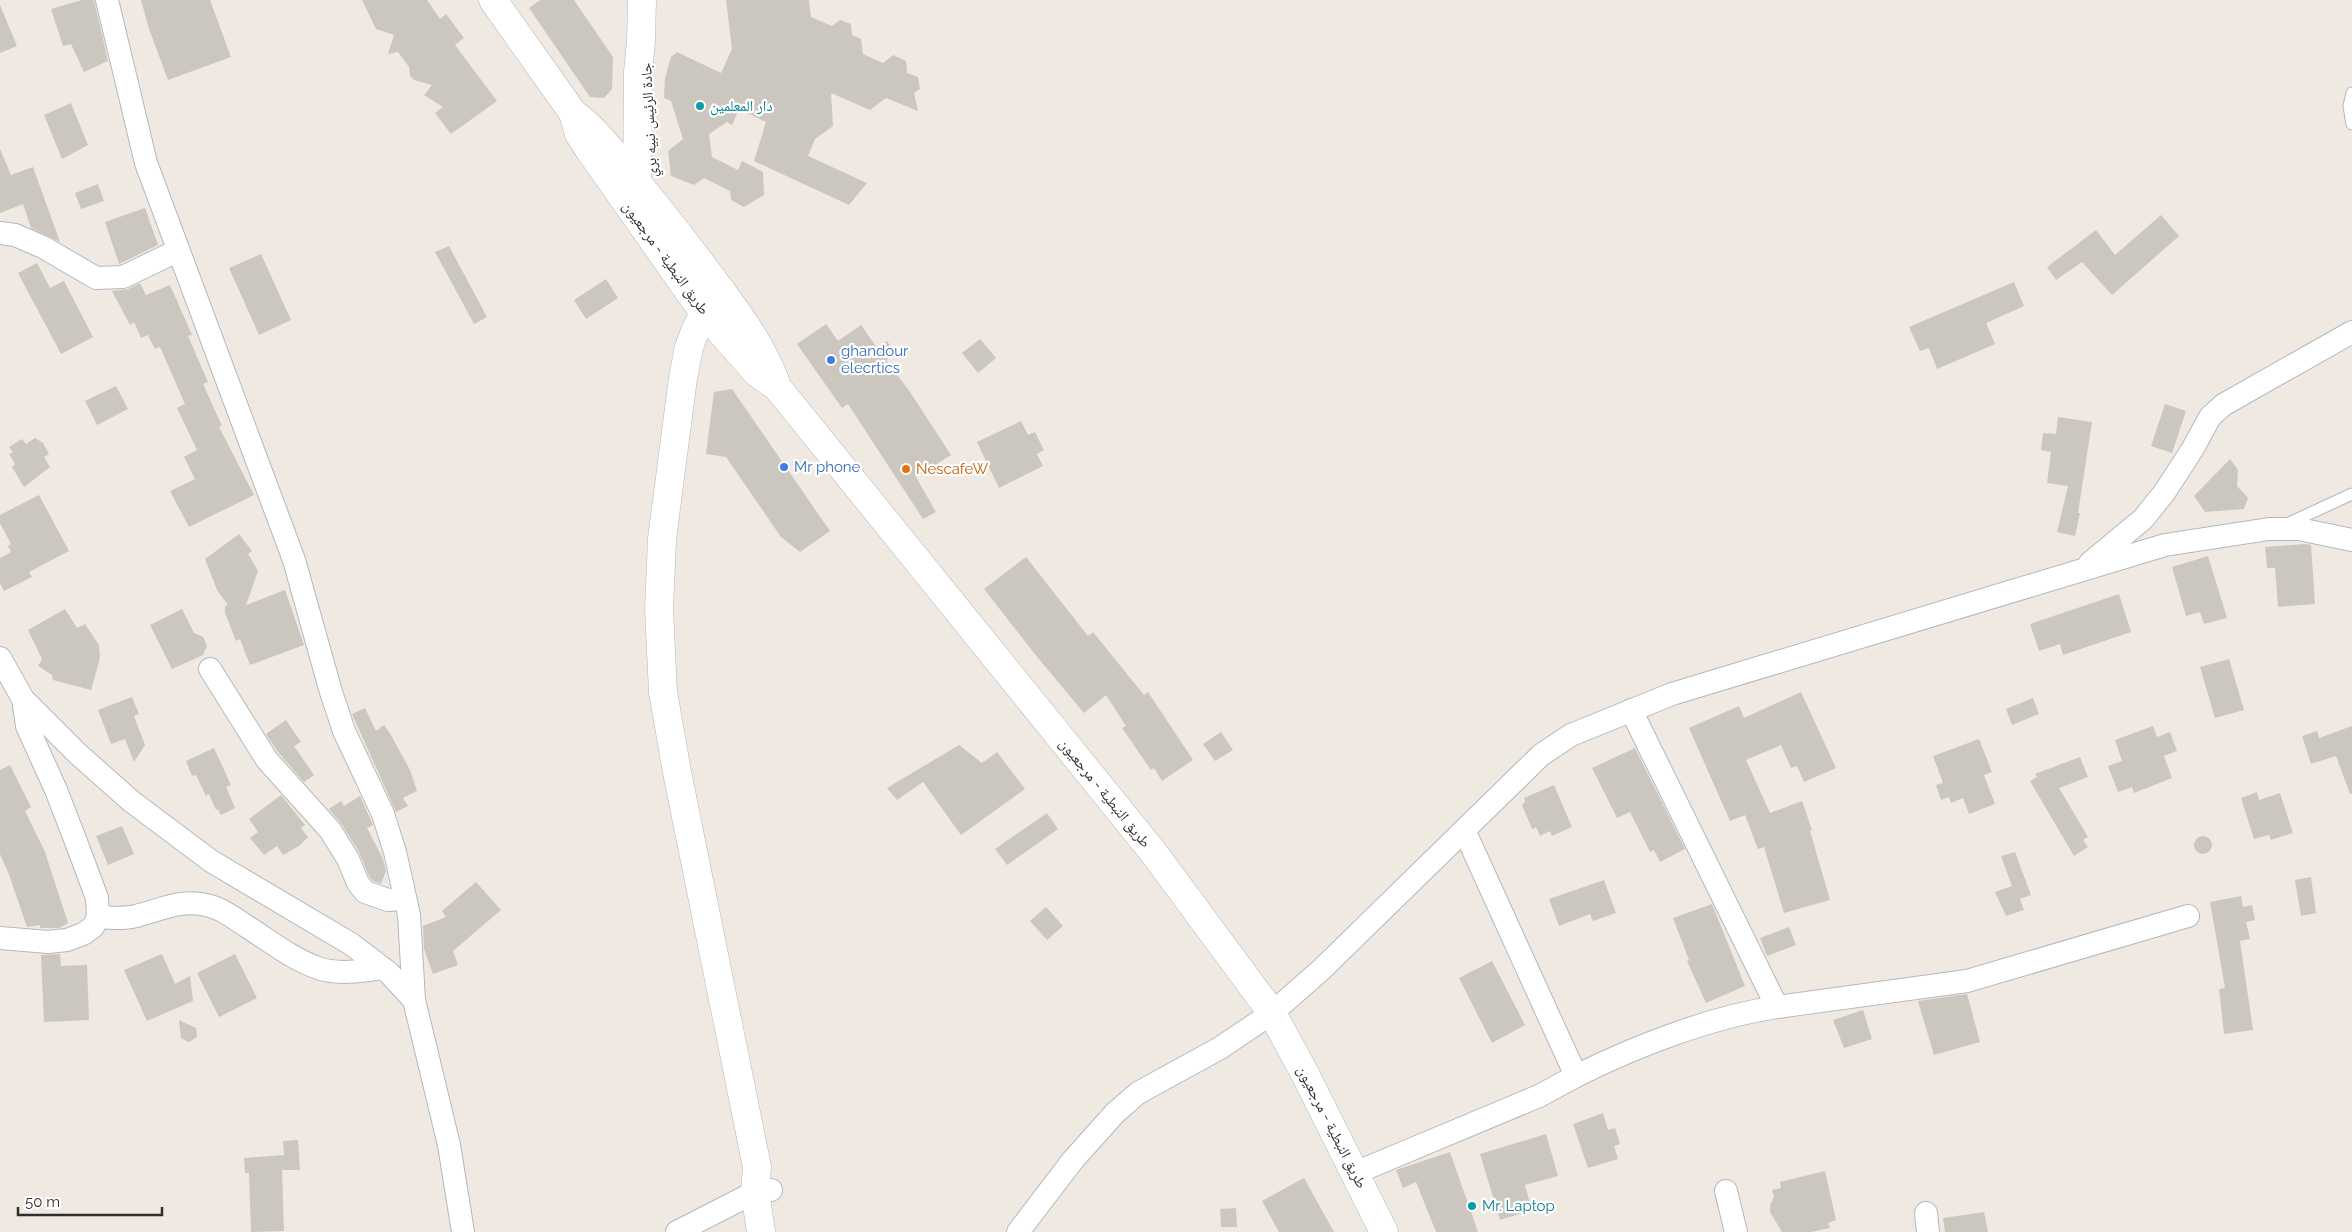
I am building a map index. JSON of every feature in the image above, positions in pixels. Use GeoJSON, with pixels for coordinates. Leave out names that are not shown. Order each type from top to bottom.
{"type":"FeatureCollection","features":[{"type":"Feature","properties":{"kind":"main road","name":"طريق النبطية - مرجعيون"},"geometry":{"type":"LineString","coordinates":[[493,0],[573,113],[579,134],[642,206],[704,313],[757,373],[777,387],[1153,852],[1272,1013],[1384,1232]]}},
{"type":"Feature","properties":{"kind":"main road","name":"جادة الرئيس نبيه بري"},"geometry":{"type":"LineString","coordinates":[[642,0],[642,41],[648,62],[654,165],[642,206]]}},
{"type":"Feature","properties":{"kind":"main road","name":"طريق النبطية - مرجعيون"},"geometry":{"type":"LineString","coordinates":[[642,206],[681,236],[756,341],[768,363],[777,387]]}},
{"type":"Feature","properties":{"kind":"main road"},"geometry":{"type":"LineString","coordinates":[[721,290],[704,313],[689,347],[683,378],[662,539],[659,608],[663,692],[676,772],[761,1183],[779,1232]]}},
{"type":"Feature","properties":{"kind":"main road"},"geometry":{"type":"LineString","coordinates":[[761,1183],[761,1232]]}},
{"type":"Feature","properties":{"kind":"street"},"geometry":{"type":"LineString","coordinates":[[107,0],[146,163],[294,560],[330,692],[344,731],[383,814],[410,915],[414,1000],[449,1146],[463,1232]]}},
{"type":"Feature","properties":{"kind":"street"},"geometry":{"type":"LineString","coordinates":[[0,233],[15,236],[43,247],[96,278],[123,277],[177,250]]}},
{"type":"Feature","properties":{"kind":"street"},"geometry":{"type":"LineString","coordinates":[[2084,569],[2142,519],[2164,493],[2192,450],[2210,417],[2223,405],[2352,332]]}},
{"type":"Feature","properties":{"kind":"street"},"geometry":{"type":"LineString","coordinates":[[1018,1232],[1074,1160],[1115,1112],[1138,1093],[1220,1048],[1272,1013],[1322,970],[1465,832],[1541,755],[1571,734],[1672,694],[2165,545],[2276,530],[2299,530],[2352,540]]}},
{"type":"Feature","properties":{"kind":"street"},"geometry":{"type":"LineString","coordinates":[[0,658],[23,699],[78,754],[131,802],[211,860],[351,944],[382,968],[414,1000]]}},
{"type":"Feature","properties":{"kind":"street"},"geometry":{"type":"LineString","coordinates":[[210,669],[268,760],[330,830],[348,859],[358,883],[365,892],[388,900],[405,899]]}},
{"type":"Feature","properties":{"kind":"street"},"geometry":{"type":"LineString","coordinates":[[0,938],[48,942],[67,940],[88,931],[98,917],[97,898],[78,846],[56,790],[26,726],[23,699]]}},
{"type":"Feature","properties":{"kind":"street"},"geometry":{"type":"LineString","coordinates":[[1631,710],[1778,1007]]}},
{"type":"Feature","properties":{"kind":"street"},"geometry":{"type":"LineString","coordinates":[[1465,832],[1576,1076]]}},
{"type":"Feature","properties":{"kind":"street"},"geometry":{"type":"LineString","coordinates":[[98,917],[114,919],[134,916],[172,904],[192,902],[222,911],[289,955],[320,969],[356,971],[382,968]]}},
{"type":"Feature","properties":{"kind":"street"},"geometry":{"type":"LineString","coordinates":[[1355,1173],[1539,1096],[1615,1058],[1725,1018],[1778,1007],[1967,981],[2188,916]]}},
{"type":"Feature","properties":{"kind":"street"},"geometry":{"type":"LineString","coordinates":[[677,1232],[761,1183]]}},
{"type":"Feature","properties":{"kind":"street"},"geometry":{"type":"LineString","coordinates":[[1726,1192],[1736,1232]]}},
{"type":"Feature","properties":{"kind":"lane"},"geometry":{"type":"LineString","coordinates":[[2352,93],[2349,106],[2352,124]]}},
{"type":"Feature","properties":{"kind":"lane"},"geometry":{"type":"LineString","coordinates":[[2276,530],[2352,494]]}},
{"type":"Feature","properties":{"kind":"building"},"geometry":{"type":"Polygon","coordinates":[[[82,0],[94,0],[108,61],[84,72],[71,44],[63,46],[51,9],[82,0]]]}},
{"type":"Feature","properties":{"kind":"building"},"geometry":{"type":"Polygon","coordinates":[[[141,0],[210,0],[231,57],[168,80],[149,29],[141,0]]]}},
{"type":"Feature","properties":{"kind":"building"},"geometry":{"type":"Polygon","coordinates":[[[362,0],[427,0],[440,19],[446,14],[464,38],[455,45],[497,101],[451,134],[435,113],[443,107],[424,95],[432,85],[414,80],[410,76],[409,67],[398,52],[388,54],[394,35],[376,29],[362,0]]]}},
{"type":"Feature","properties":{"kind":"building"},"geometry":{"type":"Polygon","coordinates":[[[540,0],[574,0],[613,57],[612,89],[604,98],[590,97],[529,8],[540,0]]]}},
{"type":"Feature","properties":{"kind":"building"},"geometry":{"type":"Polygon","coordinates":[[[726,0],[809,0],[811,17],[832,26],[840,20],[851,24],[852,35],[861,39],[863,54],[883,63],[893,55],[906,61],[907,73],[918,77],[920,89],[914,93],[918,111],[886,98],[870,110],[831,93],[833,126],[815,139],[808,156],[867,183],[849,205],[754,161],[766,122],[739,109],[732,125],[727,122],[709,134],[712,157],[738,170],[742,161],[763,172],[764,195],[744,207],[731,200],[730,191],[704,178],[694,185],[671,176],[668,151],[683,139],[671,101],[664,98],[665,78],[671,57],[677,52],[721,73],[732,49],[726,0]]]}},
{"type":"Feature","properties":{"kind":"building"},"geometry":{"type":"Polygon","coordinates":[[[0,5],[17,46],[0,53],[0,5]]]}},
{"type":"Feature","properties":{"kind":"building"},"geometry":{"type":"Polygon","coordinates":[[[71,103],[88,145],[62,159],[44,115],[71,103]]]}},
{"type":"Feature","properties":{"kind":"building"},"geometry":{"type":"Polygon","coordinates":[[[0,149],[11,175],[33,167],[60,242],[31,228],[23,204],[0,213],[0,149]]]}},
{"type":"Feature","properties":{"kind":"building"},"geometry":{"type":"Polygon","coordinates":[[[98,184],[104,201],[81,209],[75,193],[98,184]]]}},
{"type":"Feature","properties":{"kind":"building"},"geometry":{"type":"Polygon","coordinates":[[[145,208],[158,245],[119,264],[105,222],[145,208]]]}},
{"type":"Feature","properties":{"kind":"building"},"geometry":{"type":"Polygon","coordinates":[[[2161,215],[2179,236],[2112,295],[2082,262],[2056,280],[2047,267],[2096,230],[2115,255],[2161,215]]]}},
{"type":"Feature","properties":{"kind":"building"},"geometry":{"type":"Polygon","coordinates":[[[449,246],[487,317],[474,324],[435,252],[449,246]]]}},
{"type":"Feature","properties":{"kind":"building"},"geometry":{"type":"Polygon","coordinates":[[[261,254],[291,320],[259,335],[229,268],[261,254]]]}},
{"type":"Feature","properties":{"kind":"building"},"geometry":{"type":"Polygon","coordinates":[[[37,263],[50,288],[64,281],[93,337],[61,354],[18,273],[37,263]]]}},
{"type":"Feature","properties":{"kind":"building"},"geometry":{"type":"Polygon","coordinates":[[[606,279],[618,298],[586,319],[574,300],[606,279]]]}},
{"type":"Feature","properties":{"kind":"building"},"geometry":{"type":"Polygon","coordinates":[[[2014,282],[2024,306],[1986,323],[1995,344],[1937,369],[1929,348],[1920,351],[1909,327],[2014,282]]]}},
{"type":"Feature","properties":{"kind":"building"},"geometry":{"type":"Polygon","coordinates":[[[140,283],[146,295],[170,285],[192,335],[188,336],[208,382],[203,384],[222,426],[219,427],[254,495],[189,527],[170,491],[195,479],[184,457],[197,450],[177,408],[185,404],[160,347],[155,349],[148,335],[141,338],[134,322],[130,325],[112,291],[128,289],[140,283]]]}},
{"type":"Feature","properties":{"kind":"building"},"geometry":{"type":"Polygon","coordinates":[[[826,324],[838,341],[861,325],[877,348],[887,341],[895,353],[886,360],[910,392],[951,455],[916,477],[936,512],[923,519],[848,404],[842,408],[797,344],[826,324]]]}},
{"type":"Feature","properties":{"kind":"building"},"geometry":{"type":"Polygon","coordinates":[[[980,339],[996,358],[978,373],[962,353],[980,339]]]}},
{"type":"Feature","properties":{"kind":"building"},"geometry":{"type":"Polygon","coordinates":[[[116,386],[128,409],[97,425],[85,401],[116,386]]]}},
{"type":"Feature","properties":{"kind":"building"},"geometry":{"type":"Polygon","coordinates":[[[732,389],[830,531],[800,552],[781,537],[726,457],[706,454],[714,392],[732,389]]]}},
{"type":"Feature","properties":{"kind":"building"},"geometry":{"type":"Polygon","coordinates":[[[2165,404],[2186,411],[2172,453],[2151,446],[2165,404]]]}},
{"type":"Feature","properties":{"kind":"building"},"geometry":{"type":"Polygon","coordinates":[[[2058,417],[2092,422],[2078,513],[2080,513],[2075,536],[2057,532],[2068,486],[2047,483],[2051,452],[2041,450],[2043,433],[2056,434],[2058,417]]]}},
{"type":"Feature","properties":{"kind":"building"},"geometry":{"type":"Polygon","coordinates":[[[1021,421],[1028,435],[1035,432],[1044,450],[1037,454],[1043,466],[999,488],[977,442],[1021,421]]]}},
{"type":"Feature","properties":{"kind":"building"},"geometry":{"type":"Polygon","coordinates":[[[35,438],[43,443],[49,454],[44,457],[50,467],[24,487],[12,467],[15,464],[9,454],[13,452],[9,447],[22,439],[26,444],[35,438]]]}},
{"type":"Feature","properties":{"kind":"building"},"geometry":{"type":"Polygon","coordinates":[[[2230,459],[2238,470],[2237,486],[2248,498],[2244,509],[2205,512],[2194,496],[2230,459]]]}},
{"type":"Feature","properties":{"kind":"building"},"geometry":{"type":"Polygon","coordinates":[[[39,495],[69,551],[29,572],[32,577],[4,591],[0,583],[0,558],[11,552],[8,546],[11,544],[0,523],[0,515],[39,495]]]}},
{"type":"Feature","properties":{"kind":"building"},"geometry":{"type":"Polygon","coordinates":[[[239,534],[252,551],[248,554],[258,571],[246,605],[285,590],[304,645],[250,665],[240,639],[236,641],[225,613],[225,606],[228,605],[217,590],[205,559],[239,534]]]}},
{"type":"Feature","properties":{"kind":"building"},"geometry":{"type":"Polygon","coordinates":[[[2311,545],[2315,604],[2278,607],[2275,568],[2267,568],[2265,547],[2311,545]]]}},
{"type":"Feature","properties":{"kind":"building"},"geometry":{"type":"Polygon","coordinates":[[[2208,556],[2227,618],[2204,624],[2200,612],[2186,616],[2172,567],[2208,556]]]}},
{"type":"Feature","properties":{"kind":"building"},"geometry":{"type":"Polygon","coordinates":[[[1026,557],[1088,636],[1093,632],[1144,695],[1148,692],[1193,760],[1162,781],[1154,768],[1151,770],[1122,728],[1126,726],[1106,695],[1084,713],[1038,658],[984,589],[1026,557]]]}},
{"type":"Feature","properties":{"kind":"building"},"geometry":{"type":"Polygon","coordinates":[[[2119,594],[2131,632],[2063,655],[2060,644],[2039,651],[2030,624],[2119,594]]]}},
{"type":"Feature","properties":{"kind":"building"},"geometry":{"type":"Polygon","coordinates":[[[65,609],[77,628],[85,624],[99,645],[100,658],[91,690],[53,680],[52,675],[38,666],[42,659],[28,630],[65,609]]]}},
{"type":"Feature","properties":{"kind":"building"},"geometry":{"type":"Polygon","coordinates":[[[182,609],[194,633],[203,637],[207,646],[203,655],[172,669],[150,625],[182,609]]]}},
{"type":"Feature","properties":{"kind":"building"},"geometry":{"type":"Polygon","coordinates":[[[2229,659],[2244,710],[2215,718],[2200,667],[2229,659]]]}},
{"type":"Feature","properties":{"kind":"building"},"geometry":{"type":"Polygon","coordinates":[[[1801,692],[1836,768],[1804,782],[1797,766],[1791,768],[1781,745],[1746,760],[1770,813],[1802,801],[1812,830],[1810,831],[1830,900],[1784,913],[1764,847],[1758,849],[1745,815],[1730,821],[1689,728],[1739,706],[1744,718],[1801,692]]]}},
{"type":"Feature","properties":{"kind":"building"},"geometry":{"type":"Polygon","coordinates":[[[132,697],[139,714],[134,716],[145,745],[134,762],[125,739],[111,744],[98,710],[132,697]]]}},
{"type":"Feature","properties":{"kind":"building"},"geometry":{"type":"Polygon","coordinates":[[[2033,698],[2039,714],[2012,725],[2006,709],[2033,698]]]}},
{"type":"Feature","properties":{"kind":"building"},"geometry":{"type":"Polygon","coordinates":[[[365,708],[376,731],[384,725],[391,735],[410,770],[417,791],[403,798],[408,806],[396,812],[352,714],[365,708]]]}},
{"type":"Feature","properties":{"kind":"building"},"geometry":{"type":"Polygon","coordinates":[[[286,720],[301,742],[294,746],[314,775],[304,782],[278,752],[266,734],[286,720]]]}},
{"type":"Feature","properties":{"kind":"building"},"geometry":{"type":"Polygon","coordinates":[[[2153,726],[2157,737],[2170,732],[2177,751],[2164,756],[2172,778],[2134,793],[2132,787],[2118,792],[2108,766],[2122,761],[2115,740],[2153,726]]]}},
{"type":"Feature","properties":{"kind":"building"},"geometry":{"type":"Polygon","coordinates":[[[2352,726],[2352,794],[2350,794],[2336,756],[2311,764],[2302,736],[2317,731],[2319,738],[2352,726]]]}},
{"type":"Feature","properties":{"kind":"building"},"geometry":{"type":"Polygon","coordinates":[[[1221,732],[1233,750],[1215,761],[1203,744],[1221,732]]]}},
{"type":"Feature","properties":{"kind":"building"},"geometry":{"type":"Polygon","coordinates":[[[1979,739],[1992,772],[1984,775],[1995,804],[1969,814],[1963,798],[1951,803],[1949,797],[1941,800],[1936,785],[1943,783],[1933,756],[1979,739]]]}},
{"type":"Feature","properties":{"kind":"building"},"geometry":{"type":"Polygon","coordinates":[[[959,745],[982,763],[997,752],[1025,789],[961,835],[923,782],[897,800],[887,788],[959,745]]]}},
{"type":"Feature","properties":{"kind":"building"},"geometry":{"type":"Polygon","coordinates":[[[214,748],[231,785],[226,787],[235,808],[221,815],[218,809],[216,810],[209,794],[206,796],[196,775],[192,776],[186,761],[214,748]]]}},
{"type":"Feature","properties":{"kind":"building"},"geometry":{"type":"Polygon","coordinates":[[[1635,748],[1685,849],[1660,862],[1654,850],[1650,852],[1630,812],[1617,818],[1592,768],[1635,748]]]}},
{"type":"Feature","properties":{"kind":"building"},"geometry":{"type":"Polygon","coordinates":[[[2080,757],[2088,777],[2059,788],[2088,837],[2083,840],[2088,847],[2074,856],[2030,781],[2037,777],[2035,774],[2080,757]]]}},
{"type":"Feature","properties":{"kind":"building"},"geometry":{"type":"Polygon","coordinates":[[[10,765],[31,807],[25,811],[45,852],[68,923],[59,928],[40,928],[40,925],[27,927],[0,854],[0,770],[10,765]]]}},
{"type":"Feature","properties":{"kind":"building"},"geometry":{"type":"Polygon","coordinates":[[[1554,785],[1572,827],[1552,836],[1550,831],[1540,836],[1536,827],[1532,829],[1522,805],[1525,802],[1524,798],[1554,785]]]}},
{"type":"Feature","properties":{"kind":"building"},"geometry":{"type":"Polygon","coordinates":[[[2257,792],[2259,800],[2280,793],[2293,833],[2271,840],[2269,835],[2254,839],[2241,798],[2257,792]]]}},
{"type":"Feature","properties":{"kind":"building"},"geometry":{"type":"Polygon","coordinates":[[[281,795],[305,825],[301,828],[308,837],[299,846],[283,855],[277,846],[264,855],[250,838],[258,832],[249,819],[281,795]]]}},
{"type":"Feature","properties":{"kind":"building"},"geometry":{"type":"Polygon","coordinates":[[[360,796],[373,825],[367,828],[383,859],[386,871],[381,884],[373,881],[369,876],[359,852],[341,823],[329,809],[341,801],[344,806],[360,796]]]}},
{"type":"Feature","properties":{"kind":"building"},"geometry":{"type":"Polygon","coordinates":[[[1047,813],[1058,829],[1007,865],[995,849],[1047,813]]]}},
{"type":"Feature","properties":{"kind":"building"},"geometry":{"type":"Polygon","coordinates":[[[122,826],[134,854],[108,865],[96,836],[122,826]]]}},
{"type":"Feature","properties":{"kind":"building"},"geometry":{"type":"Polygon","coordinates":[[[2199,836],[2207,836],[2212,841],[2210,852],[2199,854],[2194,849],[2194,841],[2199,836]]]}},
{"type":"Feature","properties":{"kind":"building"},"geometry":{"type":"Polygon","coordinates":[[[2015,852],[2031,895],[2020,899],[2024,910],[2006,916],[1995,892],[2012,886],[2001,856],[2015,852]]]}},
{"type":"Feature","properties":{"kind":"building"},"geometry":{"type":"Polygon","coordinates":[[[2311,877],[2316,913],[2301,916],[2295,880],[2311,877]]]}},
{"type":"Feature","properties":{"kind":"building"},"geometry":{"type":"Polygon","coordinates":[[[1604,880],[1616,913],[1593,921],[1590,914],[1559,926],[1549,899],[1604,880]]]}},
{"type":"Feature","properties":{"kind":"building"},"geometry":{"type":"Polygon","coordinates":[[[476,882],[501,910],[453,951],[458,965],[433,974],[424,949],[423,926],[446,917],[442,911],[476,882]]]}},
{"type":"Feature","properties":{"kind":"building"},"geometry":{"type":"Polygon","coordinates":[[[2241,896],[2243,907],[2252,905],[2255,920],[2246,922],[2250,939],[2240,941],[2253,1030],[2224,1034],[2219,989],[2225,988],[2210,902],[2241,896]]]}},
{"type":"Feature","properties":{"kind":"building"},"geometry":{"type":"Polygon","coordinates":[[[1712,904],[1745,986],[1706,1003],[1687,961],[1689,960],[1673,918],[1712,904]]]}},
{"type":"Feature","properties":{"kind":"building"},"geometry":{"type":"Polygon","coordinates":[[[1046,907],[1063,926],[1047,940],[1030,921],[1046,907]]]}},
{"type":"Feature","properties":{"kind":"building"},"geometry":{"type":"Polygon","coordinates":[[[1789,927],[1796,945],[1767,956],[1760,938],[1789,927]]]}},
{"type":"Feature","properties":{"kind":"building"},"geometry":{"type":"Polygon","coordinates":[[[60,954],[61,966],[87,965],[89,1020],[44,1022],[41,955],[60,954]]]}},
{"type":"Feature","properties":{"kind":"building"},"geometry":{"type":"Polygon","coordinates":[[[162,954],[175,984],[190,976],[193,1001],[147,1021],[124,970],[162,954]]]}},
{"type":"Feature","properties":{"kind":"building"},"geometry":{"type":"Polygon","coordinates":[[[235,954],[257,998],[219,1017],[197,973],[235,954]]]}},
{"type":"Feature","properties":{"kind":"building"},"geometry":{"type":"Polygon","coordinates":[[[1492,961],[1525,1025],[1492,1043],[1459,978],[1492,961]]]}},
{"type":"Feature","properties":{"kind":"building"},"geometry":{"type":"Polygon","coordinates":[[[1967,994],[1980,1042],[1934,1055],[1918,1001],[1967,994]]]}},
{"type":"Feature","properties":{"kind":"building"},"geometry":{"type":"Polygon","coordinates":[[[1863,1010],[1872,1039],[1844,1048],[1833,1020],[1863,1010]]]}},
{"type":"Feature","properties":{"kind":"building"},"geometry":{"type":"Polygon","coordinates":[[[179,1020],[196,1028],[197,1037],[189,1042],[181,1038],[179,1020]]]}},
{"type":"Feature","properties":{"kind":"building"},"geometry":{"type":"Polygon","coordinates":[[[1603,1113],[1608,1130],[1615,1128],[1620,1144],[1614,1146],[1618,1159],[1588,1168],[1573,1124],[1603,1113]]]}},
{"type":"Feature","properties":{"kind":"building"},"geometry":{"type":"Polygon","coordinates":[[[1546,1134],[1558,1176],[1525,1185],[1532,1210],[1500,1220],[1480,1154],[1546,1134]]]}},
{"type":"Feature","properties":{"kind":"building"},"geometry":{"type":"Polygon","coordinates":[[[298,1140],[300,1170],[282,1170],[284,1231],[251,1232],[249,1173],[245,1173],[244,1158],[284,1155],[283,1141],[298,1140]]]}},
{"type":"Feature","properties":{"kind":"building"},"geometry":{"type":"Polygon","coordinates":[[[1450,1152],[1478,1232],[1436,1232],[1416,1182],[1403,1188],[1396,1170],[1450,1152]]]}},
{"type":"Feature","properties":{"kind":"building"},"geometry":{"type":"Polygon","coordinates":[[[1825,1171],[1836,1220],[1828,1223],[1830,1228],[1811,1232],[1782,1232],[1770,1212],[1770,1205],[1774,1197],[1772,1190],[1781,1188],[1780,1182],[1825,1171]]]}},
{"type":"Feature","properties":{"kind":"building"},"geometry":{"type":"Polygon","coordinates":[[[1304,1178],[1334,1232],[1279,1232],[1262,1201],[1304,1178]]]}},
{"type":"Feature","properties":{"kind":"building"},"geometry":{"type":"Polygon","coordinates":[[[1236,1208],[1237,1227],[1221,1227],[1220,1209],[1236,1208]]]}},
{"type":"Feature","properties":{"kind":"building"},"geometry":{"type":"Polygon","coordinates":[[[1984,1212],[1988,1232],[1945,1232],[1943,1218],[1984,1212]]]}},
{"type":"Feature","properties":{"kind":"place","name":"دار المعلمين"},"geometry":{"type":"Point","coordinates":[700,106]}},
{"type":"Feature","properties":{"kind":"place","name":"ghandour elecrtics"},"geometry":{"type":"Point","coordinates":[831,360]}},
{"type":"Feature","properties":{"kind":"place","name":"Mr phone"},"geometry":{"type":"Point","coordinates":[784,467]}},
{"type":"Feature","properties":{"kind":"place","name":"NescafeW"},"geometry":{"type":"Point","coordinates":[906,469]}},
{"type":"Feature","properties":{"kind":"place","name":"Mr. Laptop"},"geometry":{"type":"Point","coordinates":[1472,1206]}}]}
